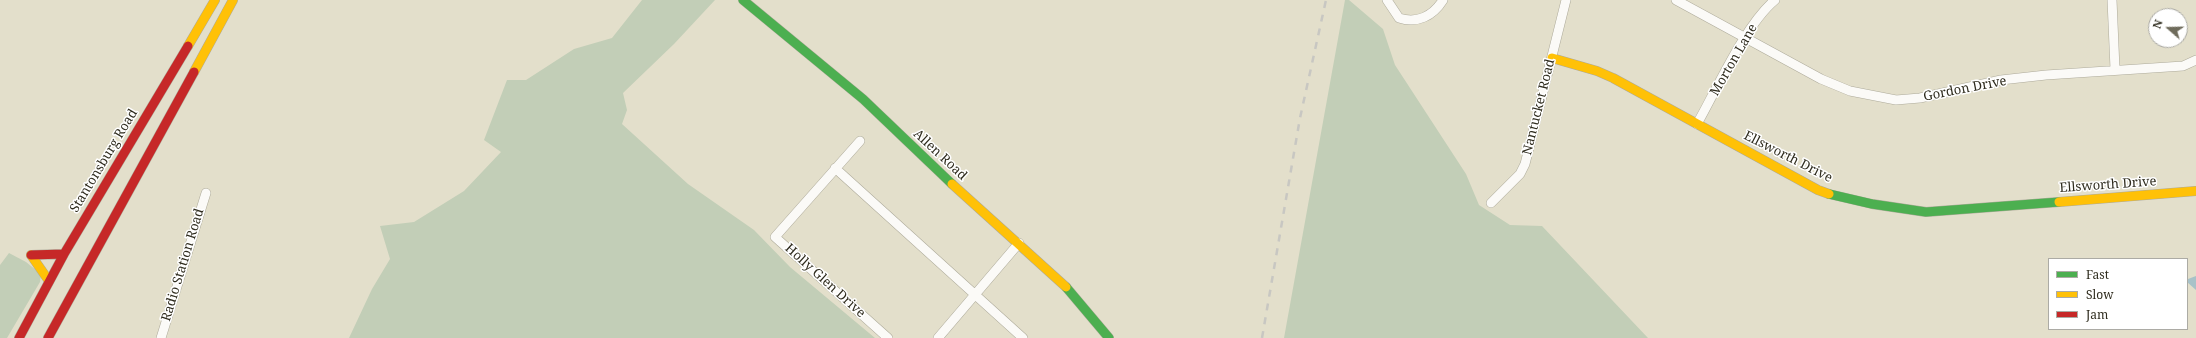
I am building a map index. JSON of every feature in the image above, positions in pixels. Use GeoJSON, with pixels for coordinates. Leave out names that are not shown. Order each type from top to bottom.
{"type":"FeatureCollection","features":[{"type":"Feature","properties":{"kind":"main road","name":"Stantonsburg Road"},"geometry":{"type":"LineString","coordinates":[[19,338],[64,254],[215,0]]}},
{"type":"Feature","properties":{"kind":"main road"},"geometry":{"type":"LineString","coordinates":[[48,338],[233,0]]}},
{"type":"Feature","properties":{"kind":"main road","name":"Allen Road"},"geometry":{"type":"LineString","coordinates":[[743,0],[863,99],[946,179],[1019,243],[1073,293],[1109,338]]}},
{"type":"Feature","properties":{"kind":"main road","name":"Ellsworth Drive"},"geometry":{"type":"LineString","coordinates":[[1552,58],[1614,78],[1818,190],[1850,200],[1882,207],[1926,212],[2196,191]]}},
{"type":"Feature","properties":{"kind":"main road"},"geometry":{"type":"LineString","coordinates":[[49,281],[31,255],[64,254]]}},
{"type":"Feature","properties":{"kind":"street"},"geometry":{"type":"LineString","coordinates":[[1388,0],[1399,18],[1409,21],[1418,21],[1438,8],[1443,0]]}},
{"type":"Feature","properties":{"kind":"street","name":"Nantucket Road"},"geometry":{"type":"LineString","coordinates":[[1491,202],[1520,174],[1525,164],[1566,0]]}},
{"type":"Feature","properties":{"kind":"street","name":"Gordon Drive"},"geometry":{"type":"LineString","coordinates":[[1676,0],[1821,79],[1844,89],[1872,97],[1896,100],[1920,98],[2001,80],[2115,69],[2183,66],[2196,60]]}},
{"type":"Feature","properties":{"kind":"street","name":"Morton Lane"},"geometry":{"type":"LineString","coordinates":[[1697,124],[1745,38],[1766,8],[1775,0]]}},
{"type":"Feature","properties":{"kind":"street"},"geometry":{"type":"LineString","coordinates":[[2112,0],[2115,69]]}},
{"type":"Feature","properties":{"kind":"street","name":"Holly Glen Drive"},"geometry":{"type":"LineString","coordinates":[[860,141],[775,237],[888,338]]}},
{"type":"Feature","properties":{"kind":"street"},"geometry":{"type":"LineString","coordinates":[[835,168],[1023,338]]}},
{"type":"Feature","properties":{"kind":"street","name":"Radio Station Road"},"geometry":{"type":"LineString","coordinates":[[160,338],[206,193]]}},
{"type":"Feature","properties":{"kind":"street"},"geometry":{"type":"LineString","coordinates":[[938,338],[1019,243]]}},
{"type":"Feature","properties":{"kind":"green space"},"geometry":{"type":"Polygon","coordinates":[[[642,0],[715,0],[674,44],[623,93],[627,110],[622,124],[688,184],[754,230],[790,267],[875,338],[349,338],[372,289],[390,259],[380,226],[414,222],[464,191],[501,152],[484,140],[507,80],[526,80],[574,49],[612,38],[642,0]]]}},
{"type":"Feature","properties":{"kind":"green space"},"geometry":{"type":"Polygon","coordinates":[[[1345,0],[1349,0],[1383,29],[1395,65],[1466,174],[1479,205],[1510,225],[1542,226],[1648,338],[1284,338],[1345,0]]]}},
{"type":"Feature","properties":{"kind":"green space"},"geometry":{"type":"Polygon","coordinates":[[[9,253],[26,262],[41,274],[40,282],[7,338],[0,338],[0,265],[9,253]]]}},
{"type":"Feature","properties":{"kind":"water"},"geometry":{"type":"Polygon","coordinates":[[[2196,276],[2196,290],[2188,283],[2188,279],[2196,276]]]}},
{"type":"Feature","properties":{"kind":"railway"},"geometry":{"type":"LineString","coordinates":[[1262,338],[1300,118],[1326,0]]}},
{"type":"Feature","properties":{"kind":"traffic: fast"},"geometry":{"type":"LineString","coordinates":[[743,0],[863,99],[952,184]]}},
{"type":"Feature","properties":{"kind":"traffic: fast"},"geometry":{"type":"LineString","coordinates":[[1829,194],[1872,204],[1926,212],[2059,202]]}},
{"type":"Feature","properties":{"kind":"traffic: fast"},"geometry":{"type":"LineString","coordinates":[[1066,287],[1109,338]]}},
{"type":"Feature","properties":{"kind":"traffic: slow"},"geometry":{"type":"LineString","coordinates":[[188,46],[215,0]]}},
{"type":"Feature","properties":{"kind":"traffic: slow"},"geometry":{"type":"LineString","coordinates":[[194,72],[233,0]]}},
{"type":"Feature","properties":{"kind":"traffic: slow"},"geometry":{"type":"LineString","coordinates":[[1552,58],[1597,71],[1613,78],[1818,190],[1829,194]]}},
{"type":"Feature","properties":{"kind":"traffic: slow"},"geometry":{"type":"LineString","coordinates":[[952,184],[1066,287]]}},
{"type":"Feature","properties":{"kind":"traffic: slow"},"geometry":{"type":"LineString","coordinates":[[2059,202],[2196,191]]}},
{"type":"Feature","properties":{"kind":"traffic: slow"},"geometry":{"type":"LineString","coordinates":[[31,255],[49,281]]}},
{"type":"Feature","properties":{"kind":"traffic: jam"},"geometry":{"type":"LineString","coordinates":[[19,338],[64,254],[188,46]]}},
{"type":"Feature","properties":{"kind":"traffic: jam"},"geometry":{"type":"LineString","coordinates":[[48,338],[194,72]]}},
{"type":"Feature","properties":{"kind":"traffic: jam"},"geometry":{"type":"LineString","coordinates":[[31,255],[64,254]]}}]}
